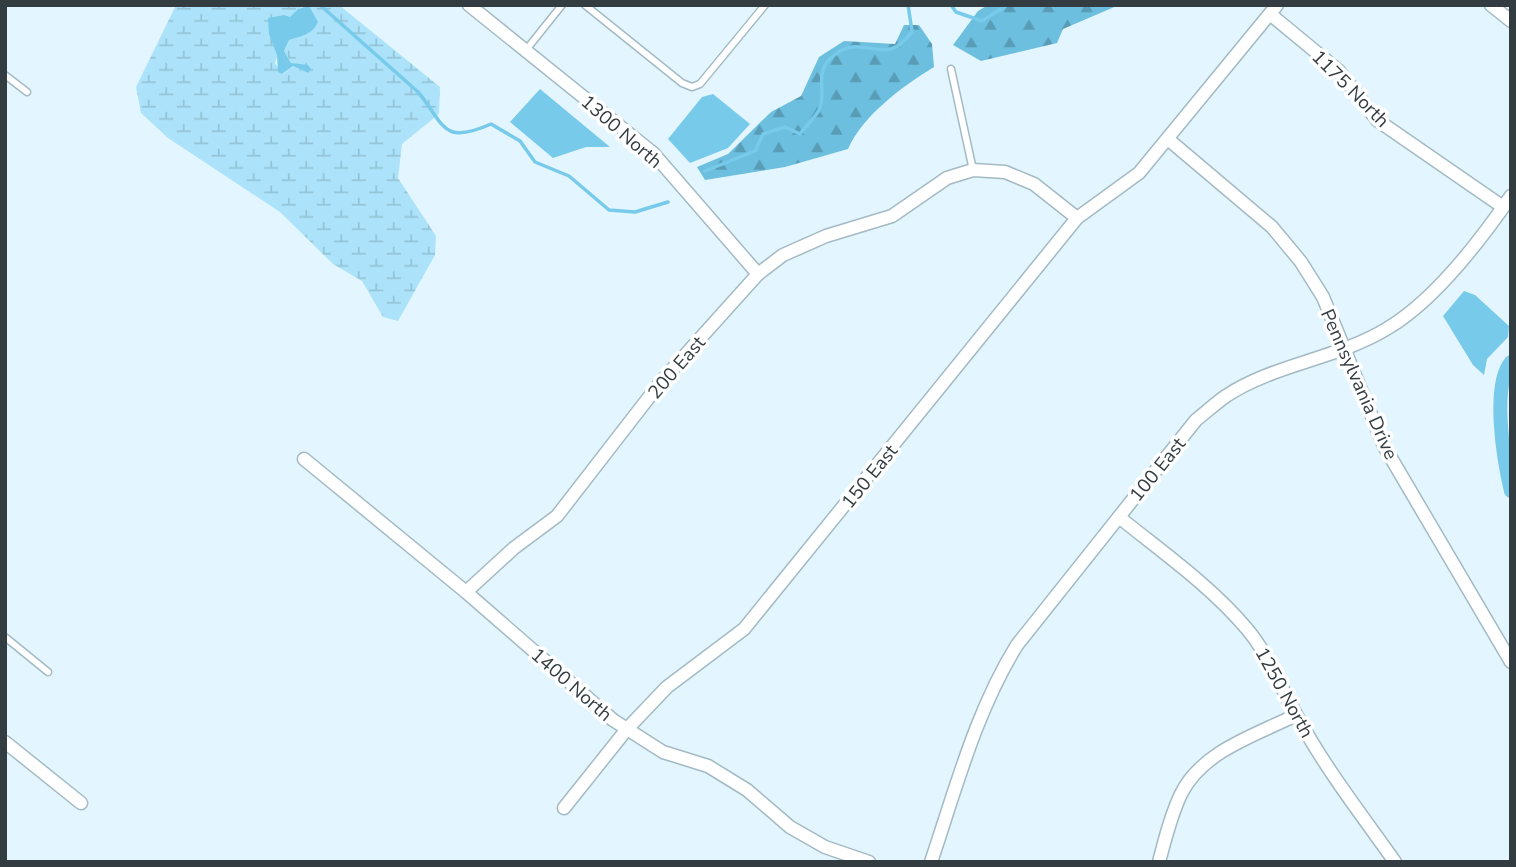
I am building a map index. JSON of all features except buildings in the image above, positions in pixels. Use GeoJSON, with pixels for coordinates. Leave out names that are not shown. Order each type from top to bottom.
{"type":"FeatureCollection","features":[{"type":"Feature","properties":{"kind":"street","name":"1300 North"},"geometry":{"type":"LineString","coordinates":[[469,5],[653,153],[758,274]]}},
{"type":"Feature","properties":{"kind":"street"},"geometry":{"type":"LineString","coordinates":[[1491,5],[1511,21]]}},
{"type":"Feature","properties":{"kind":"street","name":"150 East"},"geometry":{"type":"LineString","coordinates":[[564,808],[627,729],[667,687],[744,629],[1077,218],[1139,173],[1274,10]]}},
{"type":"Feature","properties":{"kind":"street","name":"1175 North"},"geometry":{"type":"LineString","coordinates":[[1274,10],[1339,71],[1377,120],[1503,207]]}},
{"type":"Feature","properties":{"kind":"street","name":"Pennsylvania Drive"},"geometry":{"type":"LineString","coordinates":[[1168,140],[1272,226],[1301,262],[1323,297],[1384,446],[1511,662]]}},
{"type":"Feature","properties":{"kind":"street"},"geometry":{"type":"LineString","coordinates":[[973,170],[1004,172],[1034,184],[1077,218]]}},
{"type":"Feature","properties":{"kind":"street","name":"200 East"},"geometry":{"type":"LineString","coordinates":[[466,592],[514,548],[557,516],[660,383],[758,274],[783,255],[826,236],[892,216],[947,178],[973,170]]}},
{"type":"Feature","properties":{"kind":"street","name":"100 East"},"geometry":{"type":"LineString","coordinates":[[931,862],[988,697],[1002,670],[1017,645],[1196,420],[1227,395],[1266,377],[1345,349],[1389,328],[1424,299],[1485,234],[1511,196]]}},
{"type":"Feature","properties":{"kind":"street","name":"1400 North"},"geometry":{"type":"LineString","coordinates":[[304,458],[627,729],[663,752],[708,766],[747,790],[790,827],[825,847],[869,862]]}},
{"type":"Feature","properties":{"kind":"street","name":"1250 North"},"geometry":{"type":"LineString","coordinates":[[1119,517],[1218,599],[1247,629],[1269,659],[1296,715],[1330,771],[1395,862]]}},
{"type":"Feature","properties":{"kind":"street"},"geometry":{"type":"LineString","coordinates":[[1159,862],[1181,794],[1197,772],[1218,754],[1296,715]]}},
{"type":"Feature","properties":{"kind":"street"},"geometry":{"type":"LineString","coordinates":[[5,742],[81,803]]}},
{"type":"Feature","properties":{"kind":"lane"},"geometry":{"type":"LineString","coordinates":[[526,51],[562,5]]}},
{"type":"Feature","properties":{"kind":"lane"},"geometry":{"type":"LineString","coordinates":[[585,5],[681,83],[692,87],[700,84],[765,5]]}},
{"type":"Feature","properties":{"kind":"lane"},"geometry":{"type":"LineString","coordinates":[[951,69],[973,170]]}},
{"type":"Feature","properties":{"kind":"lane"},"geometry":{"type":"LineString","coordinates":[[5,75],[27,92]]}},
{"type":"Feature","properties":{"kind":"lane"},"geometry":{"type":"LineString","coordinates":[[5,637],[48,672]]}},
{"type":"Feature","properties":{"kind":"green space"},"geometry":{"type":"Polygon","coordinates":[[[176,5],[339,5],[440,87],[439,114],[402,144],[398,178],[436,236],[435,255],[398,321],[383,317],[362,281],[333,264],[280,212],[168,138],[141,113],[136,87],[176,5]],[[302,7],[290,17],[275,63],[283,74],[293,66],[308,73],[303,66],[291,63],[284,51],[289,40],[318,22],[302,7]]]}},
{"type":"Feature","properties":{"kind":"green space"},"geometry":{"type":"Polygon","coordinates":[[[988,5],[1119,5],[1063,29],[1057,43],[981,61],[953,45],[978,11],[988,5]]]}},
{"type":"Feature","properties":{"kind":"green space"},"geometry":{"type":"Polygon","coordinates":[[[904,25],[919,25],[932,44],[934,67],[897,92],[874,113],[848,149],[785,167],[705,180],[697,167],[728,154],[771,112],[801,96],[819,57],[844,41],[895,44],[904,25]]]}},
{"type":"Feature","properties":{"kind":"shaded area"},"geometry":{"type":"Polygon","coordinates":[[[309,6],[318,22],[316,26],[302,36],[289,40],[284,51],[291,63],[308,65],[311,69],[308,73],[293,66],[282,74],[278,72],[277,55],[269,34],[268,18],[284,15],[290,17],[298,9],[309,6]]]}},
{"type":"Feature","properties":{"kind":"shaded area"},"geometry":{"type":"Polygon","coordinates":[[[540,89],[610,147],[586,147],[553,158],[510,122],[540,89]]]}},
{"type":"Feature","properties":{"kind":"shaded area"},"geometry":{"type":"Polygon","coordinates":[[[713,94],[750,124],[728,148],[690,163],[668,139],[702,97],[713,94]]]}},
{"type":"Feature","properties":{"kind":"shaded area"},"geometry":{"type":"Polygon","coordinates":[[[1464,291],[1475,295],[1509,326],[1508,337],[1487,359],[1484,375],[1473,365],[1443,316],[1464,291]]]}},
{"type":"Feature","properties":{"kind":"waterway"},"geometry":{"type":"LineString","coordinates":[[320,5],[418,92],[440,122],[453,132],[462,133],[491,124],[520,141],[535,162],[569,176],[609,210],[635,212],[668,202]]}},
{"type":"Feature","properties":{"kind":"waterway"},"geometry":{"type":"LineString","coordinates":[[705,171],[755,151],[763,134],[785,127],[800,134],[820,108],[823,69],[832,57],[854,47],[883,50],[902,43],[912,31],[908,5]]}},
{"type":"Feature","properties":{"kind":"waterway"},"geometry":{"type":"LineString","coordinates":[[951,5],[956,12],[982,21],[1007,5]]}},
{"type":"Feature","properties":{"kind":"waterway"},"geometry":{"type":"LineString","coordinates":[[1511,362],[1505,373],[1500,406],[1505,462],[1511,491]]}}]}
